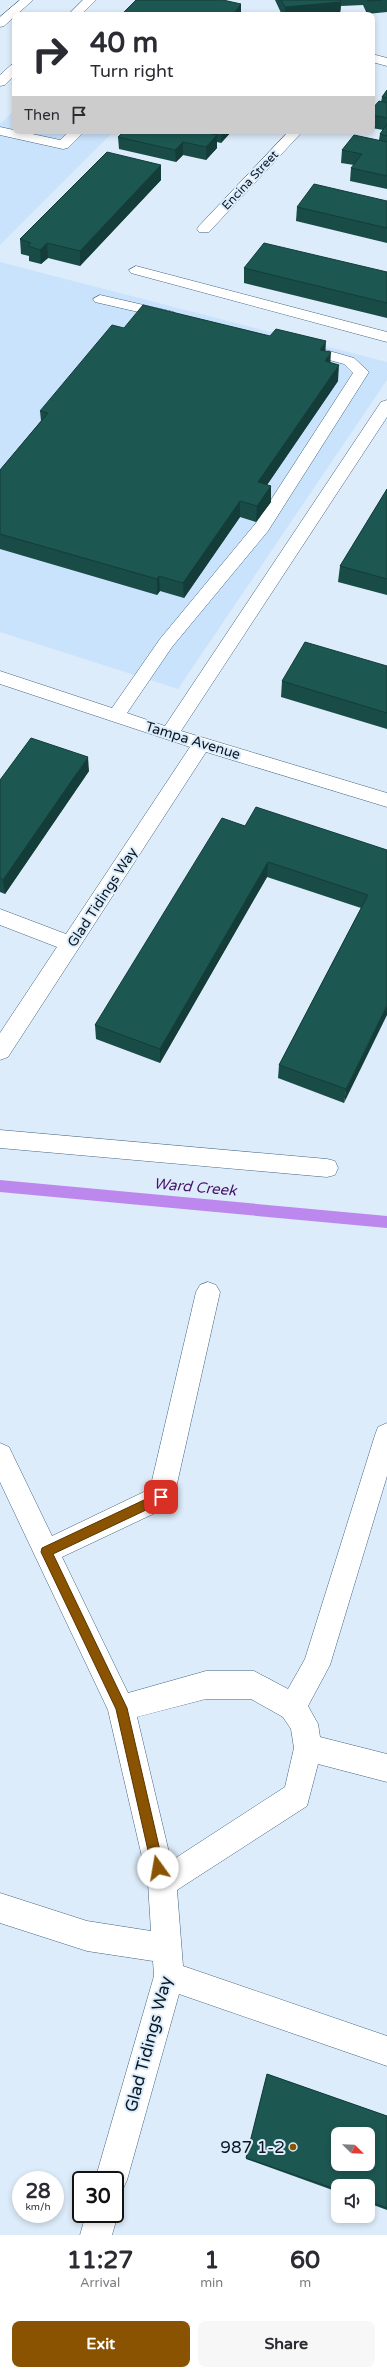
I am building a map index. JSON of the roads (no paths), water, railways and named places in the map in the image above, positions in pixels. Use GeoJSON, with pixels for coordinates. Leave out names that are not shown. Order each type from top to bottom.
{"type":"FeatureCollection","features":[{"type":"Feature","properties":{"kind":"street"},"geometry":{"type":"LineString","coordinates":[[13,12],[27,0]]}},
{"type":"Feature","properties":{"kind":"street"},"geometry":{"type":"LineString","coordinates":[[77,12],[90,0]]}},
{"type":"Feature","properties":{"kind":"street"},"geometry":{"type":"LineString","coordinates":[[0,23],[12,13]]}},
{"type":"Feature","properties":{"kind":"street"},"geometry":{"type":"LineString","coordinates":[[375,59],[387,62]]}},
{"type":"Feature","properties":{"kind":"street"},"geometry":{"type":"LineString","coordinates":[[0,82],[12,71]]}},
{"type":"Feature","properties":{"kind":"street"},"geometry":{"type":"LineString","coordinates":[[0,131],[12,134]]}},
{"type":"Feature","properties":{"kind":"street"},"geometry":{"type":"LineString","coordinates":[[14,134],[63,145],[75,134]]}},
{"type":"Feature","properties":{"kind":"street","name":"Encina Street"},"geometry":{"type":"LineString","coordinates":[[204,229],[293,134]]}},
{"type":"Feature","properties":{"kind":"street"},"geometry":{"type":"LineString","coordinates":[[136,270],[387,336]]}},
{"type":"Feature","properties":{"kind":"street"},"geometry":{"type":"LineString","coordinates":[[100,299],[182,318]]}},
{"type":"Feature","properties":{"kind":"street"},"geometry":{"type":"LineString","coordinates":[[116,716],[166,644],[262,527],[360,372],[349,361],[288,344]]}},
{"type":"Feature","properties":{"kind":"street"},"geometry":{"type":"LineString","coordinates":[[169,734],[387,405]]}},
{"type":"Feature","properties":{"kind":"street","name":"Tampa Avenue"},"geometry":{"type":"LineString","coordinates":[[0,677],[169,734],[387,800]]}},
{"type":"Feature","properties":{"kind":"street","name":"Glad Tidings Way"},"geometry":{"type":"LineString","coordinates":[[0,1051],[202,743]]}},
{"type":"Feature","properties":{"kind":"street"},"geometry":{"type":"LineString","coordinates":[[0,917],[71,944]]}},
{"type":"Feature","properties":{"kind":"street"},"geometry":{"type":"LineString","coordinates":[[0,1140],[85,1145],[326,1168]]}},
{"type":"Feature","properties":{"kind":"street"},"geometry":{"type":"LineString","coordinates":[[46,1552],[161,1497],[208,1292]]}},
{"type":"Feature","properties":{"kind":"street"},"geometry":{"type":"LineString","coordinates":[[293,1707],[317,1664],[387,1435]]}},
{"type":"Feature","properties":{"kind":"street","name":"Glad Tidings Way"},"geometry":{"type":"LineString","coordinates":[[0,1455],[121,1708],[162,1883],[168,1962],[113,2171]]}},
{"type":"Feature","properties":{"kind":"street"},"geometry":{"type":"LineString","coordinates":[[121,1708],[206,1685],[254,1686],[293,1707],[304,1724],[308,1748],[297,1796],[162,1883]]}},
{"type":"Feature","properties":{"kind":"street"},"geometry":{"type":"LineString","coordinates":[[308,1748],[387,1768]]}},
{"type":"Feature","properties":{"kind":"street"},"geometry":{"type":"LineString","coordinates":[[0,1908],[168,1962],[387,2051]]}},
{"type":"Feature","properties":{"kind":"street"},"geometry":{"type":"LineString","coordinates":[[96,2235],[99,2223]]}},
{"type":"Feature","properties":{"kind":"waterway","name":"Ward Creek"},"geometry":{"type":"LineString","coordinates":[[0,1186],[387,1222]]}},
{"type":"Feature","properties":{"kind":"place","name":"987 1-2"},"geometry":{"type":"Point","coordinates":[293,2147]}}]}
